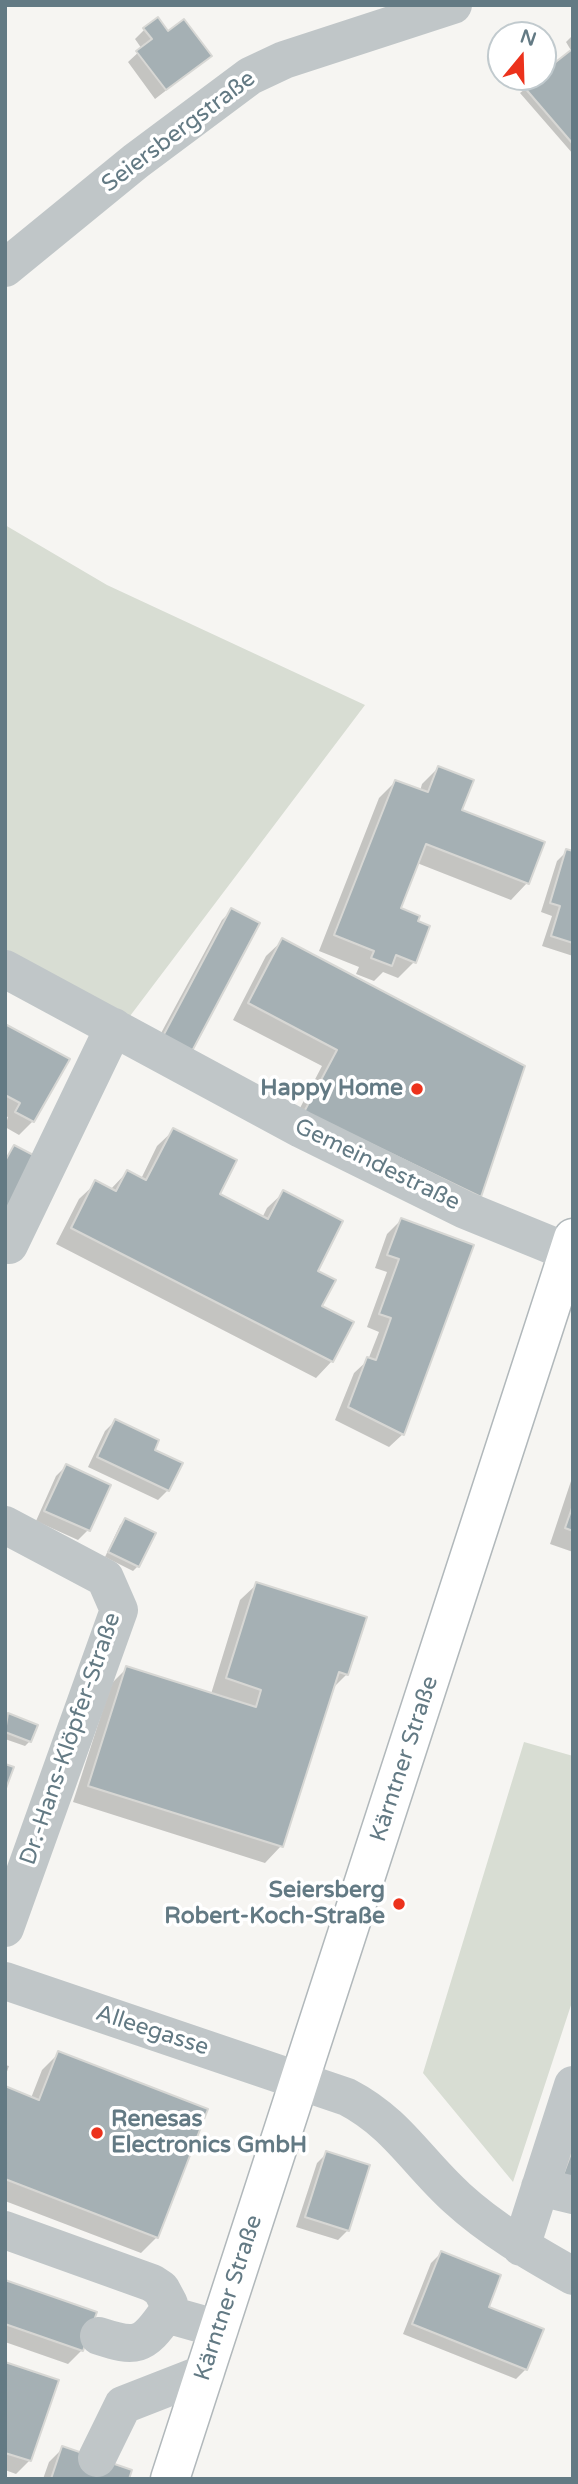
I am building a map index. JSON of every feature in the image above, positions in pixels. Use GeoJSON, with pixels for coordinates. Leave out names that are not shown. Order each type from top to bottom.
{"type":"FeatureCollection","features":[{"type":"Feature","properties":{"kind":"main road","name":"Kärntner Straße"},"geometry":{"type":"LineString","coordinates":[[170,2479],[570,1245]]}},
{"type":"Feature","properties":{"kind":"street","name":"Seiersbergstraße"},"geometry":{"type":"LineString","coordinates":[[5,268],[136,162],[250,76],[284,60],[453,5]]}},
{"type":"Feature","properties":{"kind":"street","name":"Gemeindestraße"},"geometry":{"type":"LineString","coordinates":[[5,969],[301,1129],[465,1210],[570,1245]]}},
{"type":"Feature","properties":{"kind":"street"},"geometry":{"type":"LineString","coordinates":[[9,1245],[114,1027]]}},
{"type":"Feature","properties":{"kind":"street","name":"Dr.-Hans-Klöpfer-Straße"},"geometry":{"type":"LineString","coordinates":[[5,1525],[106,1578],[120,1610],[5,1928]]}},
{"type":"Feature","properties":{"kind":"street","name":"Alleegasse"},"geometry":{"type":"LineString","coordinates":[[5,1981],[347,2096],[378,2115],[456,2197],[521,2246],[573,2276]]}},
{"type":"Feature","properties":{"kind":"street"},"geometry":{"type":"LineString","coordinates":[[521,2246],[556,2191],[573,2085]]}},
{"type":"Feature","properties":{"kind":"street"},"geometry":{"type":"LineString","coordinates":[[5,2230],[152,2283],[166,2295],[169,2304],[166,2315],[146,2338],[137,2343],[125,2344],[99,2336]]}},
{"type":"Feature","properties":{"kind":"street"},"geometry":{"type":"LineString","coordinates":[[166,2315],[219,2329]]}},
{"type":"Feature","properties":{"kind":"street"},"geometry":{"type":"LineString","coordinates":[[97,2458],[123,2405],[205,2373]]}},
{"type":"Feature","properties":{"kind":"shaded area"},"geometry":{"type":"Polygon","coordinates":[[[5,525],[107,585],[365,705],[130,1016],[5,951],[5,525]]]}},
{"type":"Feature","properties":{"kind":"shaded area"},"geometry":{"type":"Polygon","coordinates":[[[524,1742],[573,1756],[573,1999],[513,2182],[423,2073],[524,1742]]]}},
{"type":"Feature","properties":{"kind":"building"},"geometry":{"type":"Polygon","coordinates":[[[158,17],[168,31],[184,19],[212,56],[166,90],[136,51],[152,39],[143,28],[158,17]]]}},
{"type":"Feature","properties":{"kind":"building"},"geometry":{"type":"Polygon","coordinates":[[[571,50],[573,52],[573,144],[527,91],[557,91],[557,61],[571,50]]]}},
{"type":"Feature","properties":{"kind":"building"},"geometry":{"type":"Polygon","coordinates":[[[438,766],[474,780],[462,810],[545,842],[529,884],[426,844],[401,908],[420,916],[418,921],[430,926],[416,963],[396,955],[392,966],[371,958],[374,951],[334,935],[395,780],[428,792],[438,766]]]}},
{"type":"Feature","properties":{"kind":"building"},"geometry":{"type":"Polygon","coordinates":[[[566,849],[573,851],[573,943],[551,936],[560,906],[550,903],[566,849]]]}},
{"type":"Feature","properties":{"kind":"building"},"geometry":{"type":"Polygon","coordinates":[[[231,908],[260,923],[191,1053],[162,1038],[231,908]]]}},
{"type":"Feature","properties":{"kind":"building","name":"Happy Home"},"geometry":{"type":"Polygon","coordinates":[[[282,938],[525,1066],[481,1197],[304,1112],[337,1050],[248,1003],[282,938]]]}},
{"type":"Feature","properties":{"kind":"building"},"geometry":{"type":"Polygon","coordinates":[[[5,1024],[70,1059],[34,1122],[15,1112],[20,1103],[5,1095],[5,1024]]]}},
{"type":"Feature","properties":{"kind":"building"},"geometry":{"type":"Polygon","coordinates":[[[173,1128],[237,1160],[220,1194],[268,1219],[283,1190],[343,1221],[318,1271],[336,1280],[322,1306],[354,1322],[333,1362],[71,1228],[95,1180],[116,1191],[127,1170],[146,1180],[173,1128]]]}},
{"type":"Feature","properties":{"kind":"building"},"geometry":{"type":"Polygon","coordinates":[[[14,1145],[41,1159],[5,1228],[5,1161],[14,1145]]]}},
{"type":"Feature","properties":{"kind":"building"},"geometry":{"type":"Polygon","coordinates":[[[401,1218],[474,1245],[404,1435],[348,1407],[367,1357],[376,1360],[391,1318],[379,1314],[399,1259],[387,1255],[401,1218]]]}},
{"type":"Feature","properties":{"kind":"building"},"geometry":{"type":"Polygon","coordinates":[[[115,1419],[159,1440],[155,1450],[183,1463],[169,1491],[97,1457],[115,1419]]]}},
{"type":"Feature","properties":{"kind":"building"},"geometry":{"type":"Polygon","coordinates":[[[66,1464],[111,1485],[90,1531],[44,1511],[66,1464]]]}},
{"type":"Feature","properties":{"kind":"building"},"geometry":{"type":"Polygon","coordinates":[[[573,1505],[573,1531],[565,1528],[573,1505]]]}},
{"type":"Feature","properties":{"kind":"building"},"geometry":{"type":"Polygon","coordinates":[[[125,1518],[156,1533],[139,1567],[108,1552],[125,1518]]]}},
{"type":"Feature","properties":{"kind":"building"},"geometry":{"type":"Polygon","coordinates":[[[256,1582],[367,1617],[348,1675],[339,1672],[283,1847],[88,1786],[126,1666],[256,1707],[261,1690],[226,1678],[256,1582]]]}},
{"type":"Feature","properties":{"kind":"building"},"geometry":{"type":"Polygon","coordinates":[[[8,1713],[38,1725],[31,1742],[5,1732],[8,1713]]]}},
{"type":"Feature","properties":{"kind":"building"},"geometry":{"type":"Polygon","coordinates":[[[5,1764],[14,1767],[5,1791],[5,1764]]]}},
{"type":"Feature","properties":{"kind":"building"},"geometry":{"type":"Polygon","coordinates":[[[58,2051],[208,2109],[158,2238],[5,2179],[5,2086],[39,2100],[58,2051]]]}},
{"type":"Feature","properties":{"kind":"building"},"geometry":{"type":"Polygon","coordinates":[[[573,2148],[573,2180],[562,2178],[573,2148]]]}},
{"type":"Feature","properties":{"kind":"building"},"geometry":{"type":"Polygon","coordinates":[[[326,2151],[370,2165],[349,2231],[305,2217],[326,2151]]]}},
{"type":"Feature","properties":{"kind":"building"},"geometry":{"type":"Polygon","coordinates":[[[441,2251],[501,2275],[489,2307],[544,2329],[527,2370],[412,2324],[441,2251]]]}},
{"type":"Feature","properties":{"kind":"building"},"geometry":{"type":"Polygon","coordinates":[[[5,2280],[97,2312],[83,2351],[5,2324],[5,2280]]]}},
{"type":"Feature","properties":{"kind":"building"},"geometry":{"type":"Polygon","coordinates":[[[5,2362],[59,2380],[31,2461],[5,2453],[5,2362]]]}},
{"type":"Feature","properties":{"kind":"building"},"geometry":{"type":"Polygon","coordinates":[[[62,2446],[132,2470],[129,2479],[51,2479],[62,2446]]]}},
{"type":"Feature","properties":{"kind":"place","name":"Happy Home"},"geometry":{"type":"Point","coordinates":[417,1089]}},
{"type":"Feature","properties":{"kind":"place","name":"Seiersberg Robert-Koch-Straße"},"geometry":{"type":"Point","coordinates":[399,1904]}},
{"type":"Feature","properties":{"kind":"place","name":"Renesas Electronics GmbH"},"geometry":{"type":"Point","coordinates":[97,2133]}}]}
